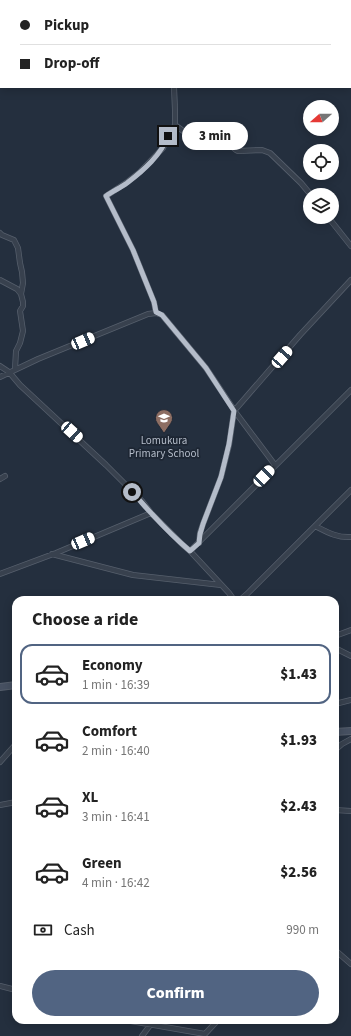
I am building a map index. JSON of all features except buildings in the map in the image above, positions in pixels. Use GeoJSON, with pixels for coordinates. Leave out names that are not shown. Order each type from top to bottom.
{"type":"FeatureCollection","features":[{"type":"Feature","properties":{"kind":"street"},"geometry":{"type":"LineString","coordinates":[[156,312],[154,302],[136,256],[106,196],[140,172],[163,148],[175,124],[174,88]]}},
{"type":"Feature","properties":{"kind":"street"},"geometry":{"type":"LineString","coordinates":[[175,124],[190,136],[201,140],[211,140],[230,145],[238,150],[256,150],[270,153],[305,188]]}},
{"type":"Feature","properties":{"kind":"street"},"geometry":{"type":"LineString","coordinates":[[334,224],[351,246]]}},
{"type":"Feature","properties":{"kind":"street"},"geometry":{"type":"LineString","coordinates":[[0,233],[14,240],[18,248],[22,283],[21,294]]}},
{"type":"Feature","properties":{"kind":"street"},"geometry":{"type":"LineString","coordinates":[[0,280],[18,289],[23,302],[23,306],[20,311],[23,331],[16,351],[15,369]]}},
{"type":"Feature","properties":{"kind":"street"},"geometry":{"type":"LineString","coordinates":[[199,543],[203,524],[221,477],[229,444],[234,411],[300,335],[351,280]]}},
{"type":"Feature","properties":{"kind":"street"},"geometry":{"type":"LineString","coordinates":[[0,377],[15,369],[156,312],[162,315],[206,368],[234,411],[275,465]]}},
{"type":"Feature","properties":{"kind":"street"},"geometry":{"type":"LineString","coordinates":[[0,366],[106,465],[142,501],[151,513],[190,551],[231,596]]}},
{"type":"Feature","properties":{"kind":"street"},"geometry":{"type":"LineString","coordinates":[[190,551],[351,390]]}},
{"type":"Feature","properties":{"kind":"street"},"geometry":{"type":"LineString","coordinates":[[0,479],[6,476]]}},
{"type":"Feature","properties":{"kind":"street"},"geometry":{"type":"LineString","coordinates":[[245,596],[351,490]]}},
{"type":"Feature","properties":{"kind":"street"},"geometry":{"type":"LineString","coordinates":[[0,574],[151,513]]}},
{"type":"Feature","properties":{"kind":"street"},"geometry":{"type":"LineString","coordinates":[[315,526],[334,535],[351,537]]}},
{"type":"Feature","properties":{"kind":"street"},"geometry":{"type":"LineString","coordinates":[[52,554],[133,575],[221,585]]}},
{"type":"Feature","properties":{"kind":"street"},"geometry":{"type":"LineString","coordinates":[[339,634],[351,630]]}},
{"type":"Feature","properties":{"kind":"street"},"geometry":{"type":"LineString","coordinates":[[339,650],[351,656]]}},
{"type":"Feature","properties":{"kind":"street"},"geometry":{"type":"LineString","coordinates":[[0,687],[12,686]]}},
{"type":"Feature","properties":{"kind":"street"},"geometry":{"type":"LineString","coordinates":[[339,703],[351,700]]}},
{"type":"Feature","properties":{"kind":"street"},"geometry":{"type":"LineString","coordinates":[[339,732],[351,731]]}},
{"type":"Feature","properties":{"kind":"street"},"geometry":{"type":"LineString","coordinates":[[339,747],[351,740]]}},
{"type":"Feature","properties":{"kind":"street"},"geometry":{"type":"LineString","coordinates":[[0,762],[12,748]]}},
{"type":"Feature","properties":{"kind":"street"},"geometry":{"type":"LineString","coordinates":[[0,805],[12,803]]}},
{"type":"Feature","properties":{"kind":"street"},"geometry":{"type":"LineString","coordinates":[[339,810],[351,811]]}},
{"type":"Feature","properties":{"kind":"street"},"geometry":{"type":"LineString","coordinates":[[339,954],[351,964]]}},
{"type":"Feature","properties":{"kind":"street"},"geometry":{"type":"LineString","coordinates":[[0,986],[12,989]]}},
{"type":"Feature","properties":{"kind":"street"},"geometry":{"type":"LineString","coordinates":[[142,1036],[150,1024],[205,1034],[214,1024]]}},
{"type":"Feature","properties":{"kind":"place","name":"Lomukura Primary School"},"geometry":{"type":"Point","coordinates":[164,433]}},
{"type":"Feature","properties":{"kind":"route"},"geometry":{"type":"LineString","coordinates":[[132,492],[190,551],[199,543],[203,524],[221,477],[229,444],[234,411],[206,368],[162,315],[156,312],[154,302],[140,266],[106,196],[140,172],[163,148],[168,136]]}}]}
